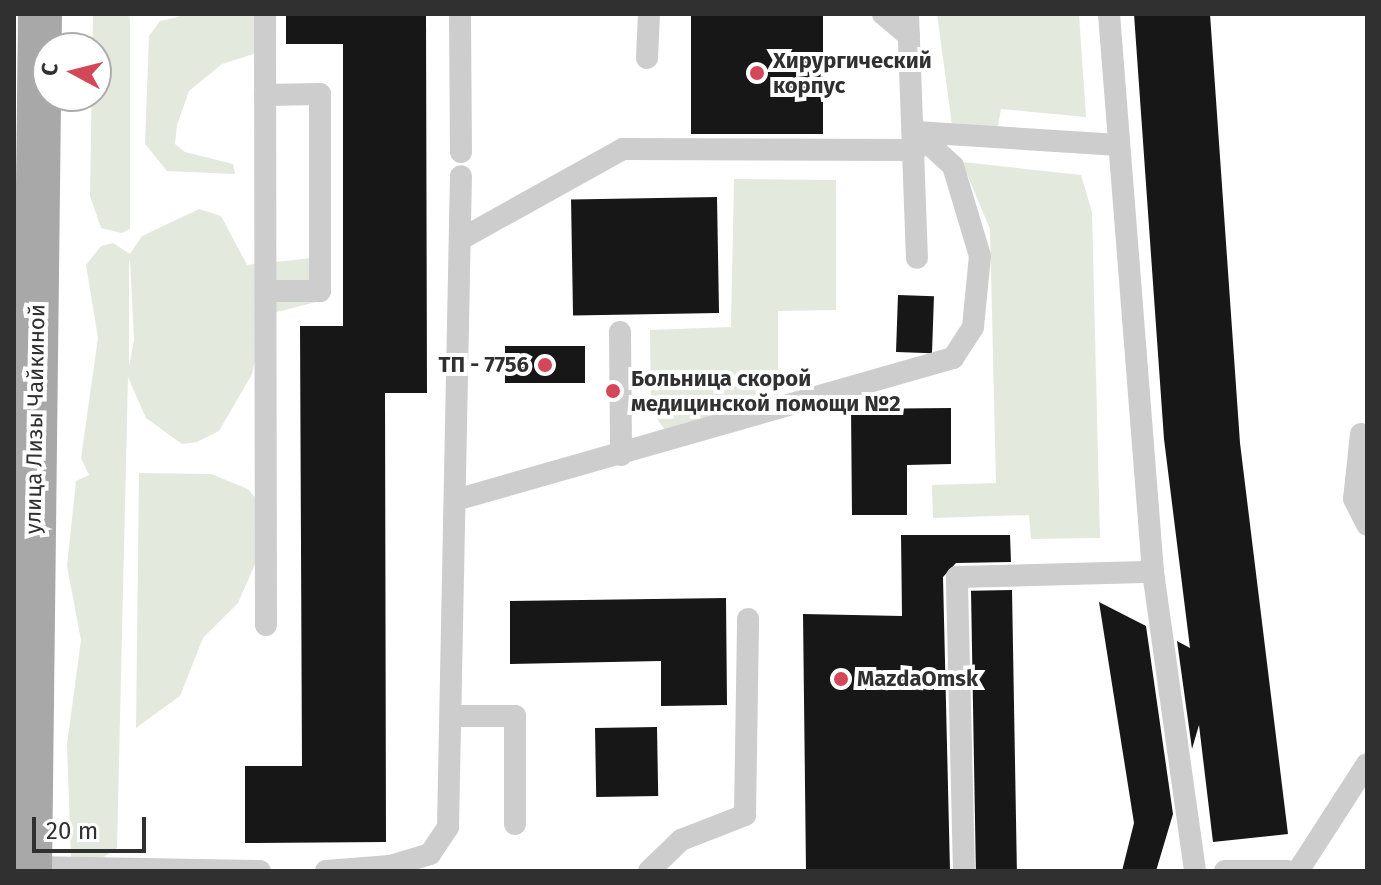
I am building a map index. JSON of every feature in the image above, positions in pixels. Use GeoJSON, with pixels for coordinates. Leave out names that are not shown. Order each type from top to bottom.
{"type":"FeatureCollection","features":[{"type":"Feature","properties":{"kind":"main road","name":"улица Лизы Чайкиной"},"geometry":{"type":"LineString","coordinates":[[30,869],[40,14]]}},
{"type":"Feature","properties":{"kind":"lane"},"geometry":{"type":"LineString","coordinates":[[265,14],[266,625]]}},
{"type":"Feature","properties":{"kind":"lane"},"geometry":{"type":"LineString","coordinates":[[460,14],[461,152]]}},
{"type":"Feature","properties":{"kind":"lane"},"geometry":{"type":"LineString","coordinates":[[647,58],[649,14]]}},
{"type":"Feature","properties":{"kind":"lane"},"geometry":{"type":"LineString","coordinates":[[883,14],[908,25],[916,141],[917,258]]}},
{"type":"Feature","properties":{"kind":"lane"},"geometry":{"type":"LineString","coordinates":[[1109,14],[1153,572],[1195,871]]}},
{"type":"Feature","properties":{"kind":"lane"},"geometry":{"type":"LineString","coordinates":[[265,95],[320,94],[320,291],[266,291]]}},
{"type":"Feature","properties":{"kind":"lane"},"geometry":{"type":"LineString","coordinates":[[459,499],[953,358],[973,327],[980,256],[953,166],[916,141]]}},
{"type":"Feature","properties":{"kind":"lane"},"geometry":{"type":"LineString","coordinates":[[461,239],[623,149],[916,141],[1119,145]]}},
{"type":"Feature","properties":{"kind":"lane"},"geometry":{"type":"LineString","coordinates":[[326,871],[390,866],[430,854],[448,827],[459,499],[461,176]]}},
{"type":"Feature","properties":{"kind":"lane"},"geometry":{"type":"LineString","coordinates":[[620,332],[621,455]]}},
{"type":"Feature","properties":{"kind":"lane"},"geometry":{"type":"LineString","coordinates":[[1361,434],[1354,499],[1367,525]]}},
{"type":"Feature","properties":{"kind":"lane"},"geometry":{"type":"LineString","coordinates":[[964,871],[957,577],[1153,572]]}},
{"type":"Feature","properties":{"kind":"lane"},"geometry":{"type":"LineString","coordinates":[[649,871],[681,840],[745,815],[748,619]]}},
{"type":"Feature","properties":{"kind":"lane"},"geometry":{"type":"LineString","coordinates":[[452,716],[515,716],[515,824]]}},
{"type":"Feature","properties":{"kind":"lane"},"geometry":{"type":"LineString","coordinates":[[1298,871],[1367,764]]}},
{"type":"Feature","properties":{"kind":"lane"},"geometry":{"type":"LineString","coordinates":[[30,869],[260,871]]}},
{"type":"Feature","properties":{"kind":"lane"},"geometry":{"type":"LineString","coordinates":[[1225,871],[1287,871]]}},
{"type":"Feature","properties":{"kind":"shaded area"},"geometry":{"type":"Polygon","coordinates":[[[93,14],[129,14],[130,229],[122,233],[101,228],[90,196],[91,112],[112,112],[112,32],[93,32],[93,14]]]}},
{"type":"Feature","properties":{"kind":"shaded area"},"geometry":{"type":"Polygon","coordinates":[[[190,14],[259,14],[254,54],[222,64],[189,91],[177,125],[175,144],[185,152],[233,164],[235,174],[167,171],[145,144],[149,36],[160,21],[190,14]]]}},
{"type":"Feature","properties":{"kind":"shaded area"},"geometry":{"type":"Polygon","coordinates":[[[937,14],[1079,14],[1086,117],[1001,109],[997,132],[952,125],[937,14]]]}},
{"type":"Feature","properties":{"kind":"shaded area"},"geometry":{"type":"Polygon","coordinates":[[[962,162],[1081,175],[1092,212],[1100,538],[1031,539],[1029,515],[933,518],[932,485],[996,483],[990,229],[962,162]]]}},
{"type":"Feature","properties":{"kind":"shaded area"},"geometry":{"type":"Polygon","coordinates":[[[734,179],[836,180],[836,310],[778,311],[778,405],[666,431],[651,411],[650,330],[731,327],[734,179]]]}},
{"type":"Feature","properties":{"kind":"shaded area"},"geometry":{"type":"Polygon","coordinates":[[[199,209],[221,216],[247,265],[312,258],[316,302],[265,315],[252,374],[219,431],[197,442],[182,444],[146,418],[128,377],[117,848],[98,861],[71,859],[67,744],[81,640],[67,566],[76,481],[89,475],[81,458],[98,338],[86,265],[101,246],[113,243],[130,254],[142,236],[199,209]],[[130,259],[129,366],[134,340],[130,259]]]}},
{"type":"Feature","properties":{"kind":"shaded area"},"geometry":{"type":"Polygon","coordinates":[[[139,473],[211,474],[248,489],[258,501],[260,553],[238,603],[203,638],[180,696],[136,728],[139,473]]]}},
{"type":"Feature","properties":{"kind":"building"},"geometry":{"type":"Polygon","coordinates":[[[286,14],[426,14],[427,393],[385,393],[386,842],[245,843],[245,766],[302,766],[300,326],[343,326],[343,44],[286,44],[286,14]]]}},
{"type":"Feature","properties":{"kind":"building","name":"Хирургический корпус"},"geometry":{"type":"Polygon","coordinates":[[[691,14],[823,14],[823,134],[691,134],[691,14]]]}},
{"type":"Feature","properties":{"kind":"building"},"geometry":{"type":"Polygon","coordinates":[[[1134,14],[1210,14],[1240,443],[1288,834],[1213,842],[1199,725],[1192,749],[1177,641],[1190,648],[1164,439],[1134,14]]]}},
{"type":"Feature","properties":{"kind":"building"},"geometry":{"type":"Polygon","coordinates":[[[717,197],[719,313],[573,316],[571,200],[717,197]]]}},
{"type":"Feature","properties":{"kind":"building"},"geometry":{"type":"Polygon","coordinates":[[[898,295],[934,296],[932,353],[896,352],[898,295]]]}},
{"type":"Feature","properties":{"kind":"building","name":"ТП - 7756"},"geometry":{"type":"Polygon","coordinates":[[[505,346],[585,346],[585,383],[505,383],[505,346]]]}},
{"type":"Feature","properties":{"kind":"building"},"geometry":{"type":"Polygon","coordinates":[[[951,408],[951,464],[907,465],[907,515],[852,515],[851,409],[951,408]]]}},
{"type":"Feature","properties":{"kind":"building"},"geometry":{"type":"Polygon","coordinates":[[[901,535],[1010,535],[1011,562],[956,563],[943,577],[950,871],[806,871],[803,614],[902,616],[901,535]]]}},
{"type":"Feature","properties":{"kind":"building"},"geometry":{"type":"Polygon","coordinates":[[[1012,590],[1017,871],[976,871],[971,591],[1012,590]]]}},
{"type":"Feature","properties":{"kind":"building"},"geometry":{"type":"Polygon","coordinates":[[[726,598],[727,705],[661,706],[661,661],[510,664],[510,601],[726,598]]]}},
{"type":"Feature","properties":{"kind":"building"},"geometry":{"type":"Polygon","coordinates":[[[1099,602],[1146,626],[1173,814],[1156,871],[1122,871],[1134,823],[1099,602]]]}},
{"type":"Feature","properties":{"kind":"building"},"geometry":{"type":"Polygon","coordinates":[[[657,727],[658,796],[596,797],[595,728],[657,727]]]}},
{"type":"Feature","properties":{"kind":"place","name":"Хирургический корпус"},"geometry":{"type":"Point","coordinates":[757,73]}},
{"type":"Feature","properties":{"kind":"place","name":"ТП - 7756"},"geometry":{"type":"Point","coordinates":[545,365]}},
{"type":"Feature","properties":{"kind":"place","name":"Больница скорой медицинской помощи №2"},"geometry":{"type":"Point","coordinates":[613,391]}},
{"type":"Feature","properties":{"kind":"place","name":"MazdaOmsk"},"geometry":{"type":"Point","coordinates":[841,679]}}]}
